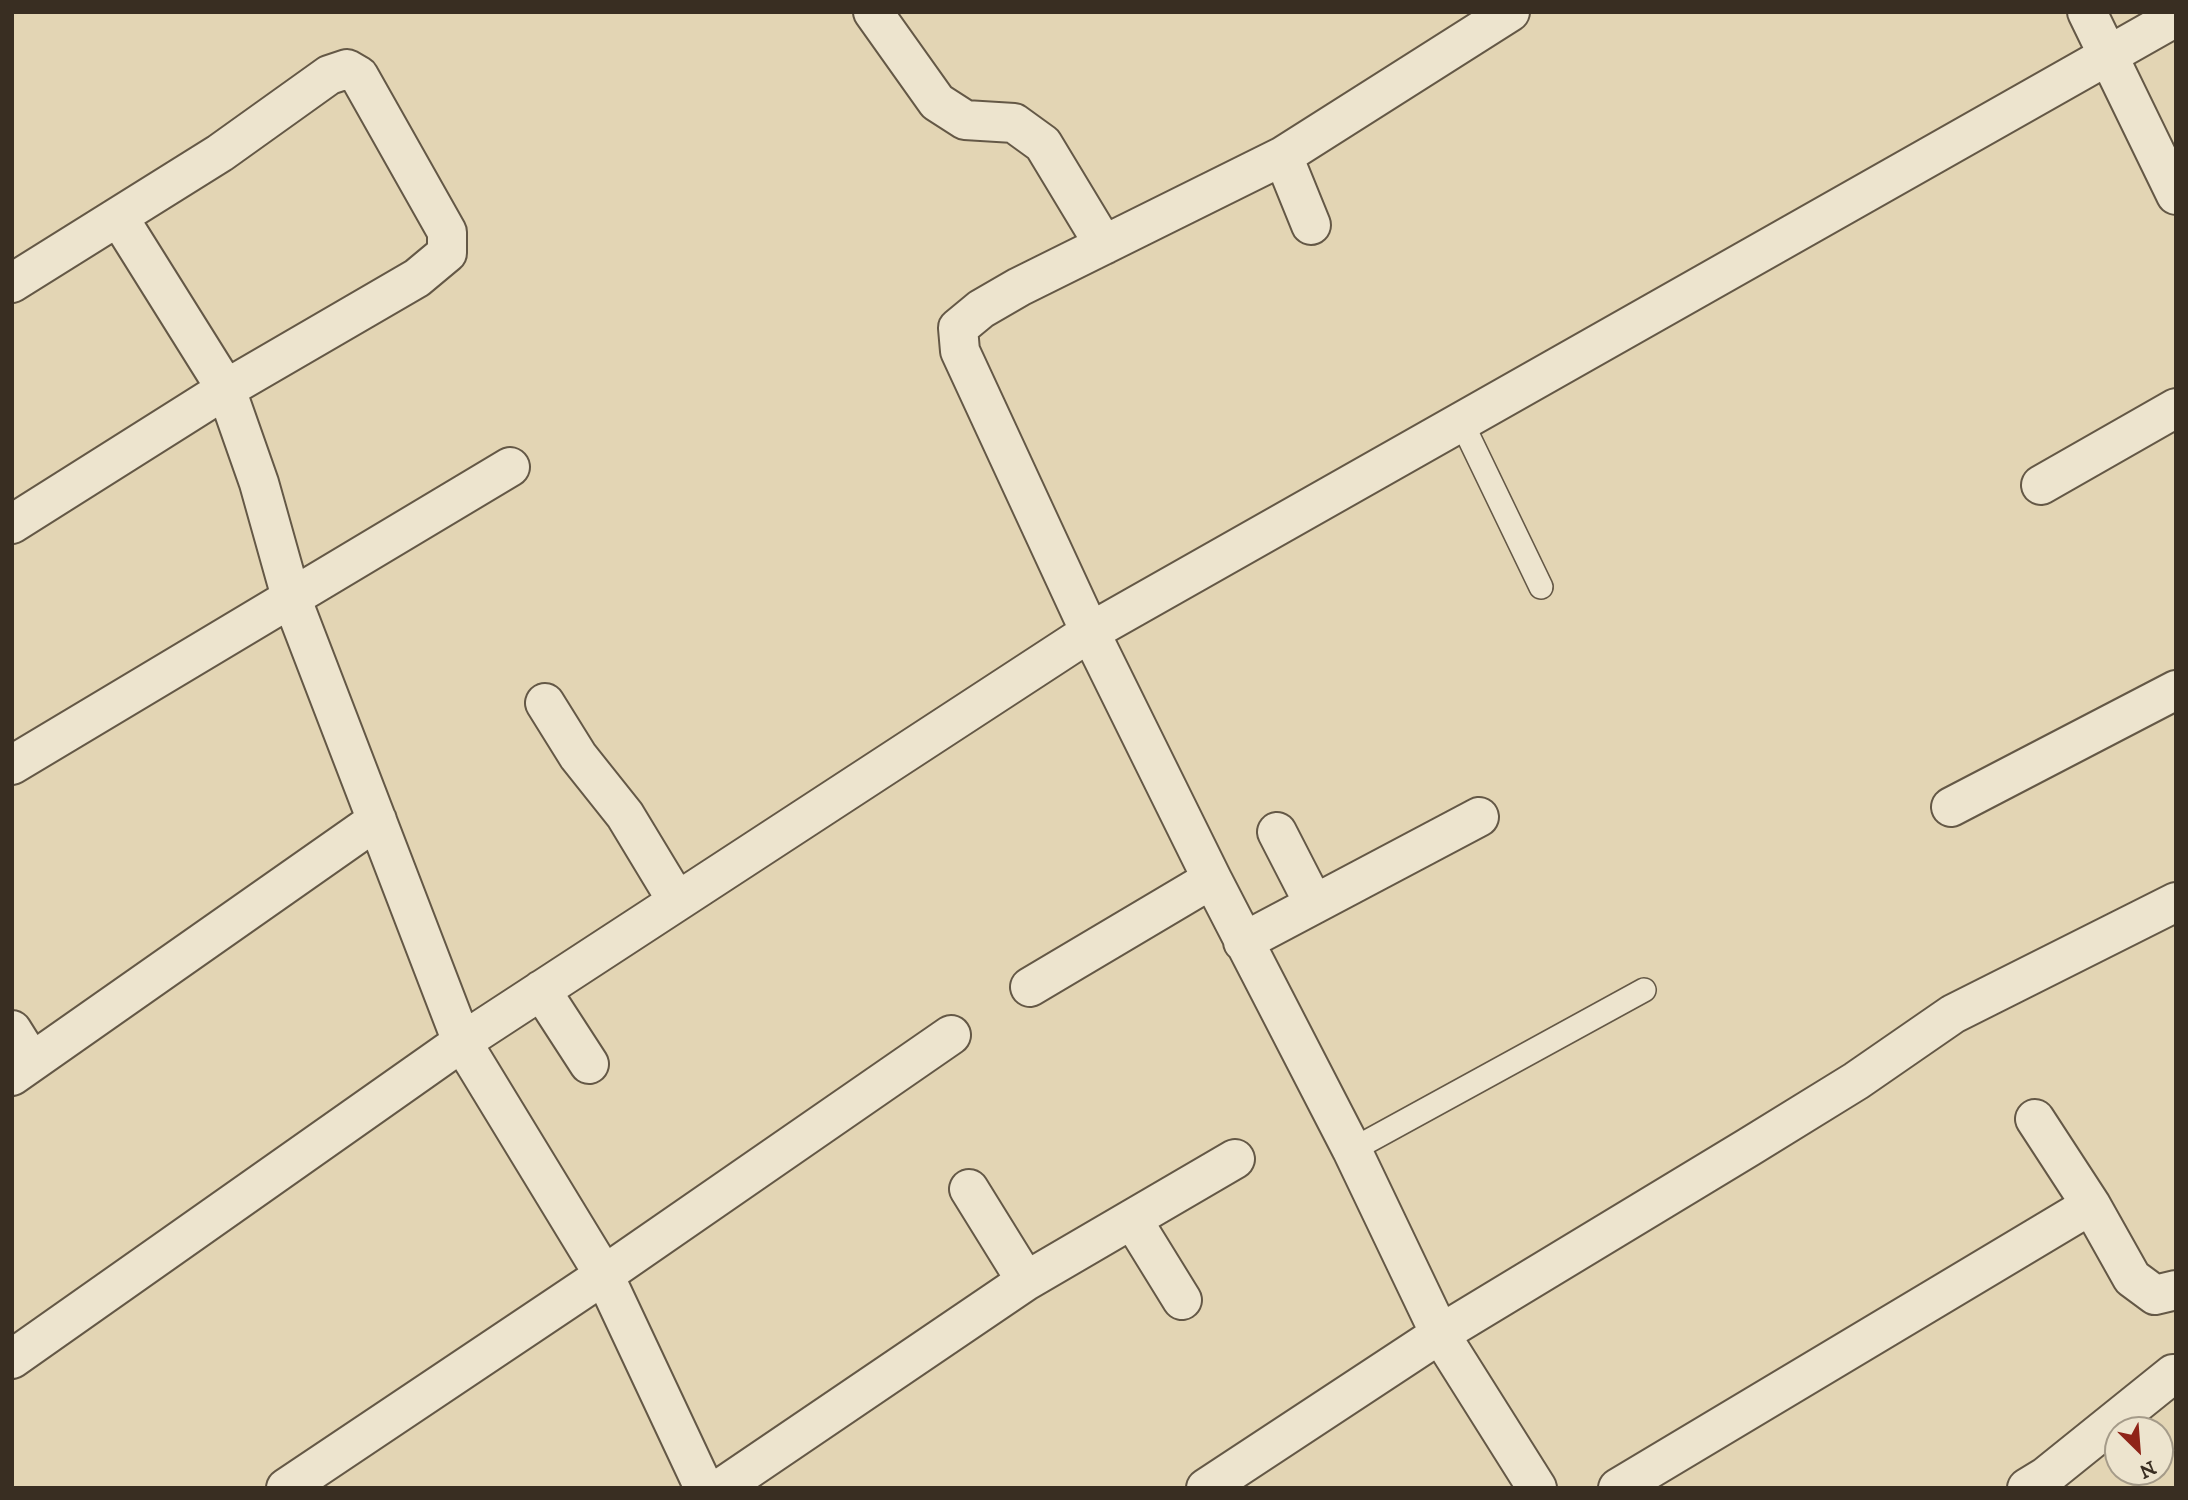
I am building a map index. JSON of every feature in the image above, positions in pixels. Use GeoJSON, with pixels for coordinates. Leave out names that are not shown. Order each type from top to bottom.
{"type":"FeatureCollection","features":[{"type":"Feature","properties":{"kind":"street"},"geometry":{"type":"LineString","coordinates":[[873,12],[937,102],[964,120],[1014,123],[1043,144],[1104,245]]}},
{"type":"Feature","properties":{"kind":"street"},"geometry":{"type":"LineString","coordinates":[[1510,12],[1283,156],[981,309],[958,328],[960,351],[1090,632],[1243,942],[1352,1150],[1440,1334],[1536,1488]]}},
{"type":"Feature","properties":{"kind":"street"},"geometry":{"type":"LineString","coordinates":[[2087,12],[2176,195]]}},
{"type":"Feature","properties":{"kind":"street"},"geometry":{"type":"LineString","coordinates":[[12,1359],[462,1042],[1090,632],[2176,17]]}},
{"type":"Feature","properties":{"kind":"street"},"geometry":{"type":"LineString","coordinates":[[12,283],[220,153],[329,75],[347,69],[359,76],[447,232],[447,253],[417,278],[226,389],[12,524]]}},
{"type":"Feature","properties":{"kind":"street"},"geometry":{"type":"LineString","coordinates":[[1283,156],[1311,225]]}},
{"type":"Feature","properties":{"kind":"street"},"geometry":{"type":"LineString","coordinates":[[119,218],[226,389],[259,483],[291,597],[462,1042],[604,1275],[704,1488]]}},
{"type":"Feature","properties":{"kind":"street"},"geometry":{"type":"LineString","coordinates":[[2041,485],[2176,408]]}},
{"type":"Feature","properties":{"kind":"street"},"geometry":{"type":"LineString","coordinates":[[12,765],[510,467]]}},
{"type":"Feature","properties":{"kind":"street"},"geometry":{"type":"LineString","coordinates":[[1951,807],[2176,690]]}},
{"type":"Feature","properties":{"kind":"street"},"geometry":{"type":"LineString","coordinates":[[545,703],[578,756],[625,815],[677,901]]}},
{"type":"Feature","properties":{"kind":"street"},"geometry":{"type":"LineString","coordinates":[[1243,942],[1479,817]]}},
{"type":"Feature","properties":{"kind":"street"},"geometry":{"type":"LineString","coordinates":[[12,1030],[22,1069],[377,820]]}},
{"type":"Feature","properties":{"kind":"street"},"geometry":{"type":"LineString","coordinates":[[1278,832],[1314,904]]}},
{"type":"Feature","properties":{"kind":"street"},"geometry":{"type":"LineString","coordinates":[[1030,987],[1212,879]]}},
{"type":"Feature","properties":{"kind":"street"},"geometry":{"type":"LineString","coordinates":[[1206,1488],[1440,1334],[1856,1081],[1953,1014],[2176,902]]}},
{"type":"Feature","properties":{"kind":"street"},"geometry":{"type":"LineString","coordinates":[[541,990],[589,1064]]}},
{"type":"Feature","properties":{"kind":"street"},"geometry":{"type":"LineString","coordinates":[[286,1488],[604,1275],[951,1034]]}},
{"type":"Feature","properties":{"kind":"street"},"geometry":{"type":"LineString","coordinates":[[2035,1119],[2091,1205],[2132,1278],[2155,1295],[2176,1290]]}},
{"type":"Feature","properties":{"kind":"street"},"geometry":{"type":"LineString","coordinates":[[720,1488],[1026,1281],[1236,1159]]}},
{"type":"Feature","properties":{"kind":"street"},"geometry":{"type":"LineString","coordinates":[[969,1189],[1026,1281]]}},
{"type":"Feature","properties":{"kind":"street"},"geometry":{"type":"LineString","coordinates":[[1618,1488],[2091,1205]]}},
{"type":"Feature","properties":{"kind":"street"},"geometry":{"type":"LineString","coordinates":[[1132,1219],[1182,1300]]}},
{"type":"Feature","properties":{"kind":"street"},"geometry":{"type":"LineString","coordinates":[[2027,1488],[2045,1477],[2173,1374]]}},
{"type":"Feature","properties":{"kind":"lane"},"geometry":{"type":"LineString","coordinates":[[1461,421],[1541,587]]}},
{"type":"Feature","properties":{"kind":"lane"},"geometry":{"type":"LineString","coordinates":[[1352,1150],[1644,990]]}}]}
